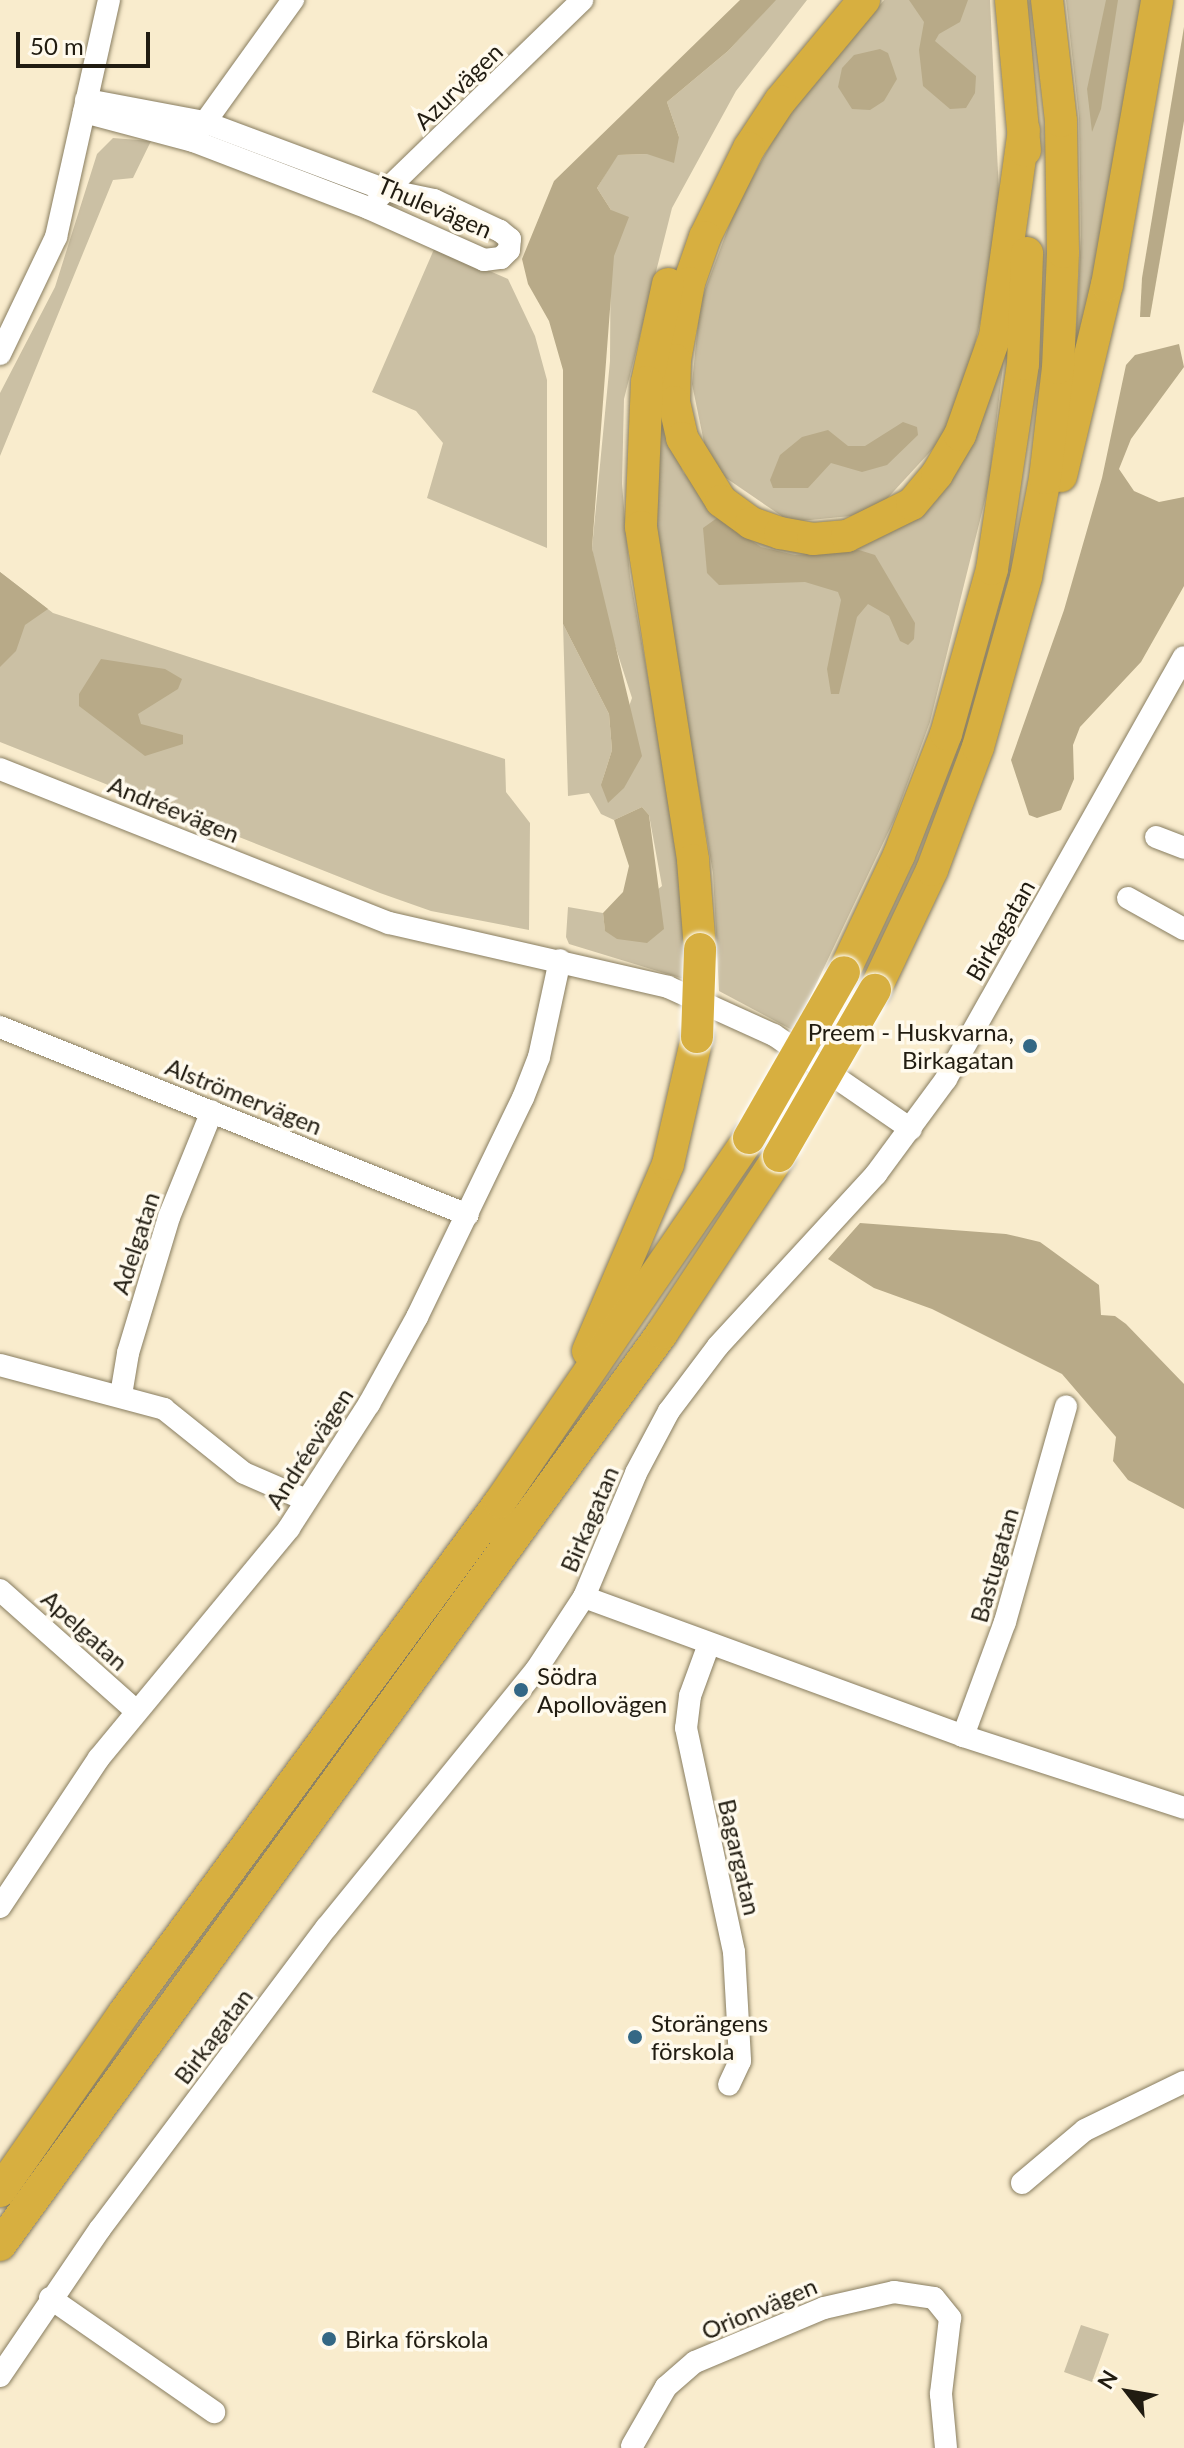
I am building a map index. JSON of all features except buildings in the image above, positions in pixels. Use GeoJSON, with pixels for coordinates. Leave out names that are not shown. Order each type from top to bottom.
{"type":"FeatureCollection","features":[{"type":"Feature","properties":{"kind":"highway"},"geometry":{"type":"LineString","coordinates":[[500,1502],[583,1361],[642,1234],[668,1164],[697,1037],[700,949],[693,860],[641,527],[647,382],[659,317],[701,194],[769,80],[835,0]]}},
{"type":"Feature","properties":{"kind":"highway"},"geometry":{"type":"LineString","coordinates":[[864,0],[780,101],[749,148],[705,237],[689,283],[675,360],[674,402],[682,438],[721,501],[751,523],[780,533],[813,539],[847,536],[912,504],[937,474],[960,435],[995,336],[1024,130]]}},
{"type":"Feature","properties":{"kind":"highway"},"geometry":{"type":"LineString","coordinates":[[0,2191],[133,2001],[500,1502],[749,1138],[844,972],[899,855],[946,734],[992,569],[1023,364],[1024,130],[1011,0]]}},
{"type":"Feature","properties":{"kind":"highway"},"geometry":{"type":"LineString","coordinates":[[1026,577],[1058,368],[1063,252],[1061,121],[1047,0]]}},
{"type":"Feature","properties":{"kind":"highway"},"geometry":{"type":"LineString","coordinates":[[0,2245],[653,1346],[779,1156],[875,990],[932,870],[978,747],[1026,577],[1083,397],[1157,0]]}},
{"type":"Feature","properties":{"kind":"street"},"geometry":{"type":"LineString","coordinates":[[0,354],[56,237],[109,0]]}},
{"type":"Feature","properties":{"kind":"street"},"geometry":{"type":"LineString","coordinates":[[198,131],[293,0]]}},
{"type":"Feature","properties":{"kind":"street","name":"Azurvägen"},"geometry":{"type":"LineString","coordinates":[[368,208],[582,0]]}},
{"type":"Feature","properties":{"kind":"street","name":"Thulevägen"},"geometry":{"type":"LineString","coordinates":[[85,106],[198,131],[386,190],[434,200],[473,217],[510,239],[509,250],[501,258],[484,260],[198,131]]}},
{"type":"Feature","properties":{"kind":"street","name":"Birkagatan"},"geometry":{"type":"LineString","coordinates":[[0,2376],[50,2298],[386,1851],[529,1681],[584,1597],[636,1473],[669,1411],[718,1346],[911,1129],[946,1079],[1184,657]]}},
{"type":"Feature","properties":{"kind":"street","name":"Andréevägen"},"geometry":{"type":"LineString","coordinates":[[0,769],[389,923],[668,987],[774,1035],[911,1129]]}},
{"type":"Feature","properties":{"kind":"street"},"geometry":{"type":"LineString","coordinates":[[1156,837],[1184,848]]}},
{"type":"Feature","properties":{"kind":"street"},"geometry":{"type":"LineString","coordinates":[[1128,898],[1184,929]]}},
{"type":"Feature","properties":{"kind":"street","name":"Andréevägen"},"geometry":{"type":"LineString","coordinates":[[0,1907],[135,1710],[289,1528],[376,1391],[468,1215],[539,1057],[560,960]]}},
{"type":"Feature","properties":{"kind":"street","name":"Alströmervägen"},"geometry":{"type":"LineString","coordinates":[[0,1027],[468,1215]]}},
{"type":"Feature","properties":{"kind":"street","name":"Adelgatan"},"geometry":{"type":"LineString","coordinates":[[121,1395],[128,1353],[169,1217],[212,1111]]}},
{"type":"Feature","properties":{"kind":"street"},"geometry":{"type":"LineString","coordinates":[[0,1365],[164,1409],[244,1473],[306,1500]]}},
{"type":"Feature","properties":{"kind":"street","name":"Bastugatan"},"geometry":{"type":"LineString","coordinates":[[963,1736],[1005,1622],[1066,1406]]}},
{"type":"Feature","properties":{"kind":"street","name":"Apelgatan"},"geometry":{"type":"LineString","coordinates":[[0,1590],[135,1710]]}},
{"type":"Feature","properties":{"kind":"street"},"geometry":{"type":"LineString","coordinates":[[584,1597],[963,1736],[1184,1808]]}},
{"type":"Feature","properties":{"kind":"street","name":"Bagargatan"},"geometry":{"type":"LineString","coordinates":[[709,1644],[690,1696],[686,1728],[734,1952],[740,2061],[729,2085]]}},
{"type":"Feature","properties":{"kind":"street"},"geometry":{"type":"LineString","coordinates":[[1022,2183],[1085,2130],[1184,2082]]}},
{"type":"Feature","properties":{"kind":"street","name":"Orionvägen"},"geometry":{"type":"LineString","coordinates":[[632,2446],[666,2387],[695,2362],[861,2296],[915,2294],[945,2306],[950,2318],[941,2394],[946,2448]]}},
{"type":"Feature","properties":{"kind":"street"},"geometry":{"type":"LineString","coordinates":[[50,2298],[214,2412]]}},
{"type":"Feature","properties":{"kind":"shaded area"},"geometry":{"type":"Polygon","coordinates":[[[740,0],[776,0],[728,51],[667,102],[679,137],[674,163],[647,154],[618,155],[597,188],[611,210],[629,217],[614,256],[592,548],[642,756],[624,788],[608,803],[601,785],[612,750],[609,714],[563,624],[563,370],[549,321],[528,284],[522,259],[554,181],[740,0]]]}},
{"type":"Feature","properties":{"kind":"shaded area"},"geometry":{"type":"Polygon","coordinates":[[[775,0],[807,0],[736,91],[672,208],[624,399],[622,484],[630,576],[674,824],[687,980],[569,944],[566,937],[568,907],[603,913],[605,930],[662,886],[649,815],[642,807],[614,820],[601,814],[589,793],[568,796],[563,624],[609,714],[612,750],[601,785],[632,698],[601,602],[592,548],[610,361],[611,210],[597,188],[617,155],[647,154],[679,137],[667,102],[728,51],[775,0]]]}},
{"type":"Feature","properties":{"kind":"shaded area"},"geometry":{"type":"Polygon","coordinates":[[[884,0],[990,0],[999,194],[986,296],[967,380],[940,441],[883,503],[851,516],[800,521],[783,517],[726,478],[706,452],[692,384],[700,303],[736,207],[782,124],[884,0]]]}},
{"type":"Feature","properties":{"kind":"shaded area"},"geometry":{"type":"Polygon","coordinates":[[[909,0],[968,0],[960,22],[939,34],[935,41],[976,76],[975,93],[966,108],[950,109],[923,86],[919,50],[924,22],[909,0]]]}},
{"type":"Feature","properties":{"kind":"shaded area"},"geometry":{"type":"Polygon","coordinates":[[[1066,0],[1141,0],[1097,280],[1073,397],[1081,235],[1079,117],[1066,0]]]}},
{"type":"Feature","properties":{"kind":"shaded area"},"geometry":{"type":"Polygon","coordinates":[[[1106,0],[1118,0],[1101,109],[1092,132],[1087,89],[1106,0]]]}},
{"type":"Feature","properties":{"kind":"shaded area"},"geometry":{"type":"Polygon","coordinates":[[[1184,27],[1184,121],[1150,317],[1140,317],[1142,278],[1184,27]]]}},
{"type":"Feature","properties":{"kind":"shaded area"},"geometry":{"type":"Polygon","coordinates":[[[880,49],[888,53],[897,79],[884,101],[870,110],[852,109],[838,87],[842,68],[854,55],[880,49]]]}},
{"type":"Feature","properties":{"kind":"shaded area"},"geometry":{"type":"Polygon","coordinates":[[[113,138],[151,141],[133,178],[113,180],[0,456],[0,393],[55,287],[97,154],[113,138]]]}},
{"type":"Feature","properties":{"kind":"shaded area"},"geometry":{"type":"Polygon","coordinates":[[[435,247],[508,279],[535,336],[547,380],[547,548],[427,498],[443,443],[416,411],[372,392],[435,247]]]}},
{"type":"Feature","properties":{"kind":"shaded area"},"geometry":{"type":"Polygon","coordinates":[[[692,250],[673,440],[683,472],[696,486],[775,543],[920,506],[1008,323],[989,484],[930,722],[894,820],[794,1031],[719,991],[713,873],[658,553],[653,446],[692,250]]]}},
{"type":"Feature","properties":{"kind":"shaded area"},"geometry":{"type":"Polygon","coordinates":[[[1179,344],[1184,367],[1131,439],[1119,469],[1134,491],[1159,502],[1184,497],[1184,586],[1141,662],[1080,727],[1073,745],[1074,779],[1061,810],[1037,818],[1029,815],[1011,760],[1064,610],[1102,478],[1126,365],[1135,355],[1179,344]]]}},
{"type":"Feature","properties":{"kind":"shaded area"},"geometry":{"type":"Polygon","coordinates":[[[903,422],[917,427],[918,435],[887,465],[862,472],[831,463],[808,488],[773,488],[770,480],[780,455],[802,437],[828,430],[848,446],[865,446],[903,422]]]}},
{"type":"Feature","properties":{"kind":"shaded area"},"geometry":{"type":"Polygon","coordinates":[[[717,518],[761,547],[795,555],[859,550],[875,555],[915,623],[914,639],[908,645],[900,641],[889,616],[868,604],[857,617],[839,694],[831,694],[827,669],[841,600],[838,592],[805,582],[719,585],[707,573],[703,528],[717,518]]]}},
{"type":"Feature","properties":{"kind":"shaded area"},"geometry":{"type":"Polygon","coordinates":[[[0,572],[53,613],[505,759],[506,792],[530,823],[529,930],[431,911],[380,893],[0,742],[0,572]]]}},
{"type":"Feature","properties":{"kind":"shaded area"},"geometry":{"type":"Polygon","coordinates":[[[0,572],[48,609],[25,625],[16,651],[0,667],[0,572]]]}},
{"type":"Feature","properties":{"kind":"shaded area"},"geometry":{"type":"Polygon","coordinates":[[[101,659],[165,669],[182,679],[178,689],[138,714],[141,724],[183,735],[183,744],[145,756],[79,706],[79,694],[101,659]]]}},
{"type":"Feature","properties":{"kind":"shaded area"},"geometry":{"type":"Polygon","coordinates":[[[642,807],[649,815],[664,929],[647,943],[617,939],[605,931],[603,913],[623,892],[629,866],[614,820],[642,807]]]}},
{"type":"Feature","properties":{"kind":"shaded area"},"geometry":{"type":"Polygon","coordinates":[[[860,1223],[1006,1234],[1040,1242],[1099,1285],[1101,1315],[1115,1316],[1126,1324],[1184,1384],[1184,1509],[1128,1480],[1113,1461],[1116,1437],[1062,1374],[932,1309],[874,1288],[828,1259],[860,1223]]]}},
{"type":"Feature","properties":{"kind":"shaded area"},"geometry":{"type":"Polygon","coordinates":[[[1081,2325],[1109,2334],[1092,2382],[1064,2372],[1081,2325]]]}},
{"type":"Feature","properties":{"kind":"place","name":"Preem - Huskvarna, Birkagatan"},"geometry":{"type":"Point","coordinates":[1030,1046]}},
{"type":"Feature","properties":{"kind":"place","name":"Södra Apollovägen"},"geometry":{"type":"Point","coordinates":[521,1690]}},
{"type":"Feature","properties":{"kind":"place","name":"Storängens förskola"},"geometry":{"type":"Point","coordinates":[635,2037]}},
{"type":"Feature","properties":{"kind":"place","name":"Birka förskola"},"geometry":{"type":"Point","coordinates":[329,2339]}}]}
